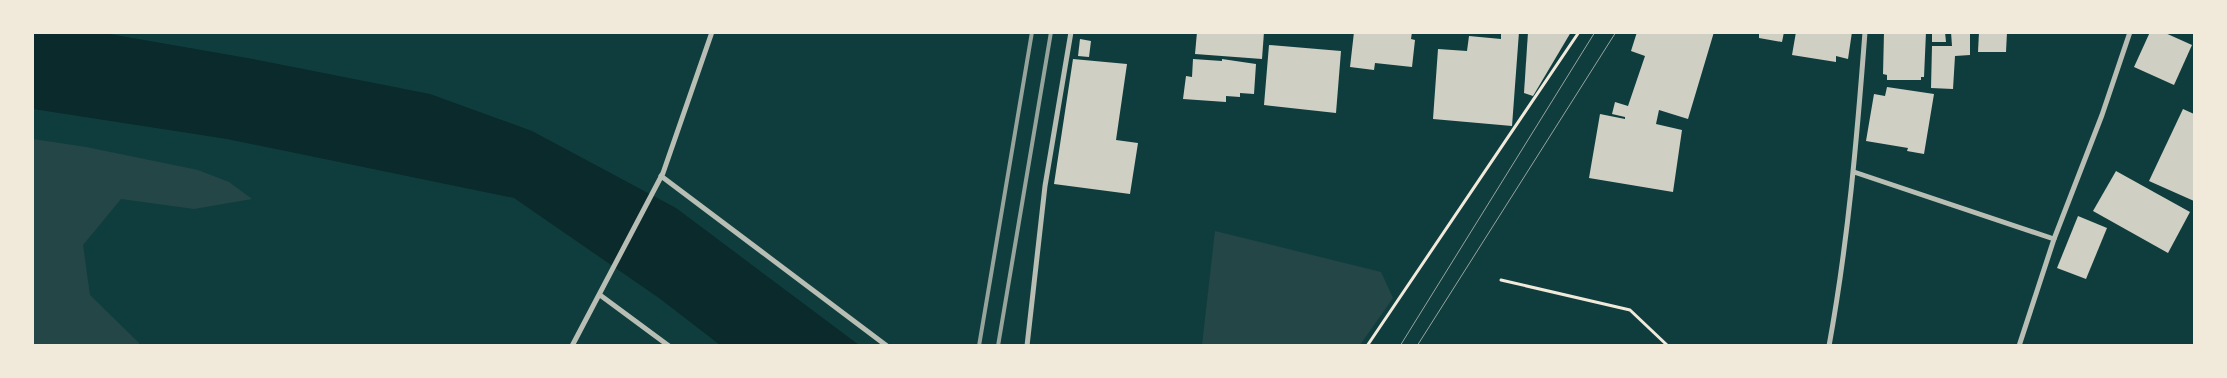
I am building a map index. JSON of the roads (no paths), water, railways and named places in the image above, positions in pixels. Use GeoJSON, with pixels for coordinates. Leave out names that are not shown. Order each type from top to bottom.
{"type":"FeatureCollection","features":[{"type":"Feature","properties":{"kind":"street"},"geometry":{"type":"LineString","coordinates":[[572,346],[661,176],[674,145],[712,32]]}},
{"type":"Feature","properties":{"kind":"street"},"geometry":{"type":"LineString","coordinates":[[1027,346],[1045,186],[1070,32]]}},
{"type":"Feature","properties":{"kind":"street"},"geometry":{"type":"LineString","coordinates":[[1829,346],[1842,277],[1854,172],[1865,32]]}},
{"type":"Feature","properties":{"kind":"street"},"geometry":{"type":"LineString","coordinates":[[2019,346],[2054,238],[2102,115],[2130,32]]}},
{"type":"Feature","properties":{"kind":"street"},"geometry":{"type":"LineString","coordinates":[[1854,172],[2054,238]]}},
{"type":"Feature","properties":{"kind":"street"},"geometry":{"type":"LineString","coordinates":[[661,176],[887,346]]}},
{"type":"Feature","properties":{"kind":"street"},"geometry":{"type":"LineString","coordinates":[[600,295],[669,346]]}},
{"type":"Feature","properties":{"kind":"tram line"},"geometry":{"type":"LineString","coordinates":[[1400,346],[1595,32]]}},
{"type":"Feature","properties":{"kind":"tram line"},"geometry":{"type":"LineString","coordinates":[[1417,346],[1616,32]]}},
{"type":"Feature","properties":{"kind":"railway"},"geometry":{"type":"LineString","coordinates":[[979,346],[1032,32]]}},
{"type":"Feature","properties":{"kind":"railway"},"geometry":{"type":"LineString","coordinates":[[998,346],[1051,32]]}}]}
